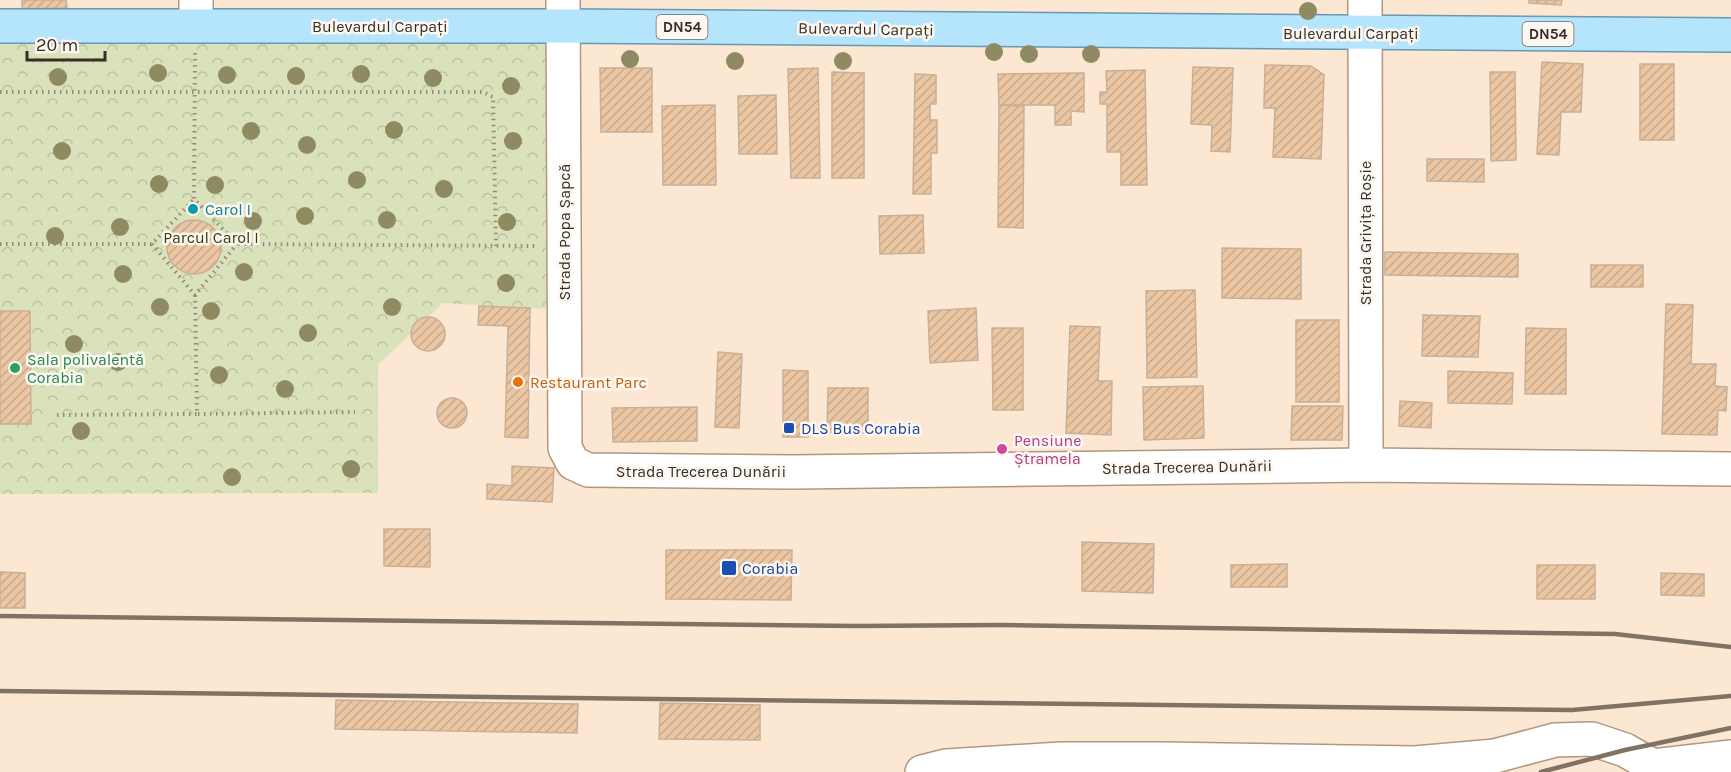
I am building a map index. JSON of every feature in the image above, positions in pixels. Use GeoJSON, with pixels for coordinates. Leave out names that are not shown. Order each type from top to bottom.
{"type":"FeatureCollection","features":[{"type":"Feature","properties":{"kind":"main road","name":"Bulevardul Carpați"},"geometry":{"type":"LineString","coordinates":[[0,26],[196,13],[563,13],[1365,33],[1731,35]]}},
{"type":"Feature","properties":{"kind":"street","name":"Strada Grivița Roșie"},"geometry":{"type":"LineString","coordinates":[[1365,0],[1366,465]]}},
{"type":"Feature","properties":{"kind":"street","name":"Strada Popa Șapcă"},"geometry":{"type":"LineString","coordinates":[[563,13],[565,448],[573,463]]}},
{"type":"Feature","properties":{"kind":"street","name":"Strada Trecerea Dunării"},"geometry":{"type":"LineString","coordinates":[[573,463],[588,470],[794,471],[1366,465],[1731,469]]}},
{"type":"Feature","properties":{"kind":"street"},"geometry":{"type":"LineString","coordinates":[[922,772],[946,766],[1061,759],[1415,763],[1495,756],[1555,740],[1592,739],[1625,750],[1653,766],[1731,757]]}},
{"type":"Feature","properties":{"kind":"path"},"geometry":{"type":"LineString","coordinates":[[0,244],[152,244],[194,200],[196,13]]}},
{"type":"Feature","properties":{"kind":"path"},"geometry":{"type":"LineString","coordinates":[[0,92],[483,92],[493,98],[496,246]]}},
{"type":"Feature","properties":{"kind":"path"},"geometry":{"type":"LineString","coordinates":[[194,200],[237,244],[564,247]]}},
{"type":"Feature","properties":{"kind":"path"},"geometry":{"type":"LineString","coordinates":[[152,244],[195,295],[197,414]]}},
{"type":"Feature","properties":{"kind":"path"},"geometry":{"type":"LineString","coordinates":[[195,295],[237,244]]}},
{"type":"Feature","properties":{"kind":"path"},"geometry":{"type":"LineString","coordinates":[[57,415],[355,412]]}},
{"type":"Feature","properties":{"kind":"green space","name":"Parcul Carol I"},"geometry":{"type":"Polygon","coordinates":[[[0,26],[563,26],[564,310],[443,303],[378,365],[378,493],[0,494],[0,26]]]}},
{"type":"Feature","properties":{"kind":"building"},"geometry":{"type":"Polygon","coordinates":[[[22,0],[66,0],[67,8],[22,9],[22,0]]]}},
{"type":"Feature","properties":{"kind":"building"},"geometry":{"type":"Polygon","coordinates":[[[1529,0],[1562,0],[1561,5],[1529,3],[1529,0]]]}},
{"type":"Feature","properties":{"kind":"building"},"geometry":{"type":"Polygon","coordinates":[[[1542,62],[1583,64],[1581,112],[1561,112],[1559,155],[1537,154],[1542,62]]]}},
{"type":"Feature","properties":{"kind":"building"},"geometry":{"type":"Polygon","coordinates":[[[1640,64],[1674,64],[1674,140],[1640,140],[1640,64]]]}},
{"type":"Feature","properties":{"kind":"building"},"geometry":{"type":"Polygon","coordinates":[[[1265,65],[1311,66],[1324,75],[1321,159],[1273,157],[1275,108],[1264,108],[1265,65]]]}},
{"type":"Feature","properties":{"kind":"building"},"geometry":{"type":"Polygon","coordinates":[[[1193,67],[1233,68],[1230,152],[1211,151],[1212,125],[1191,124],[1193,67]]]}},
{"type":"Feature","properties":{"kind":"building"},"geometry":{"type":"Polygon","coordinates":[[[600,68],[652,68],[652,132],[601,132],[600,68]]]}},
{"type":"Feature","properties":{"kind":"building"},"geometry":{"type":"Polygon","coordinates":[[[818,68],[820,178],[791,178],[788,69],[818,68]]]}},
{"type":"Feature","properties":{"kind":"building"},"geometry":{"type":"Polygon","coordinates":[[[1145,70],[1147,185],[1121,185],[1121,152],[1107,152],[1107,104],[1100,104],[1100,92],[1107,92],[1106,71],[1145,70]]]}},
{"type":"Feature","properties":{"kind":"building"},"geometry":{"type":"Polygon","coordinates":[[[832,72],[864,73],[864,178],[832,178],[832,72]]]}},
{"type":"Feature","properties":{"kind":"building"},"geometry":{"type":"Polygon","coordinates":[[[1490,72],[1515,72],[1516,160],[1491,161],[1490,72]]]}},
{"type":"Feature","properties":{"kind":"building"},"geometry":{"type":"Polygon","coordinates":[[[1084,73],[1084,112],[1071,111],[1071,125],[1055,125],[1055,105],[999,105],[998,74],[1084,73]]]}},
{"type":"Feature","properties":{"kind":"building"},"geometry":{"type":"Polygon","coordinates":[[[915,74],[936,75],[936,104],[930,104],[930,120],[937,120],[937,153],[931,153],[931,194],[913,194],[915,74]]]}},
{"type":"Feature","properties":{"kind":"building"},"geometry":{"type":"Polygon","coordinates":[[[776,95],[777,154],[739,154],[738,96],[776,95]]]}},
{"type":"Feature","properties":{"kind":"building"},"geometry":{"type":"Polygon","coordinates":[[[715,105],[716,185],[663,185],[662,106],[715,105]]]}},
{"type":"Feature","properties":{"kind":"building"},"geometry":{"type":"Polygon","coordinates":[[[999,105],[1024,106],[1023,228],[998,227],[999,105]]]}},
{"type":"Feature","properties":{"kind":"building"},"geometry":{"type":"Polygon","coordinates":[[[1427,159],[1484,159],[1484,182],[1427,181],[1427,159]]]}},
{"type":"Feature","properties":{"kind":"building"},"geometry":{"type":"Polygon","coordinates":[[[923,215],[924,253],[880,254],[879,216],[923,215]]]}},
{"type":"Feature","properties":{"kind":"building"},"geometry":{"type":"Polygon","coordinates":[[[194,220],[204,222],[213,228],[219,237],[221,247],[219,257],[213,266],[204,272],[194,274],[184,272],[175,266],[169,257],[167,247],[169,237],[175,228],[184,222],[194,220]]]}},
{"type":"Feature","properties":{"kind":"building"},"geometry":{"type":"Polygon","coordinates":[[[1222,248],[1301,249],[1301,299],[1222,298],[1222,248]]]}},
{"type":"Feature","properties":{"kind":"building"},"geometry":{"type":"Polygon","coordinates":[[[1385,252],[1518,254],[1518,277],[1385,275],[1385,252]]]}},
{"type":"Feature","properties":{"kind":"building"},"geometry":{"type":"Polygon","coordinates":[[[1591,265],[1643,265],[1643,287],[1591,287],[1591,265]]]}},
{"type":"Feature","properties":{"kind":"building"},"geometry":{"type":"Polygon","coordinates":[[[1195,290],[1197,377],[1147,378],[1146,291],[1195,290]]]}},
{"type":"Feature","properties":{"kind":"building"},"geometry":{"type":"Polygon","coordinates":[[[1666,304],[1693,305],[1691,364],[1716,364],[1715,386],[1727,387],[1726,411],[1718,410],[1717,435],[1662,434],[1666,304]]]}},
{"type":"Feature","properties":{"kind":"building","name":"Restaurant Parc"},"geometry":{"type":"Polygon","coordinates":[[[479,306],[530,308],[528,438],[505,437],[508,326],[478,325],[479,306]]]}},
{"type":"Feature","properties":{"kind":"building"},"geometry":{"type":"Polygon","coordinates":[[[976,308],[978,360],[930,363],[928,311],[976,308]]]}},
{"type":"Feature","properties":{"kind":"building","name":"Sala polivalentă Corabia"},"geometry":{"type":"Polygon","coordinates":[[[0,311],[30,311],[31,424],[0,424],[0,311]]]}},
{"type":"Feature","properties":{"kind":"building"},"geometry":{"type":"Polygon","coordinates":[[[1423,315],[1480,316],[1478,357],[1422,356],[1423,315]]]}},
{"type":"Feature","properties":{"kind":"building"},"geometry":{"type":"Polygon","coordinates":[[[428,317],[440,322],[445,334],[440,346],[428,351],[416,346],[411,334],[416,322],[428,317]]]}},
{"type":"Feature","properties":{"kind":"building"},"geometry":{"type":"Polygon","coordinates":[[[1296,320],[1339,320],[1339,402],[1296,402],[1296,320]]]}},
{"type":"Feature","properties":{"kind":"building"},"geometry":{"type":"Polygon","coordinates":[[[1070,326],[1100,327],[1098,381],[1112,381],[1111,435],[1066,433],[1070,326]]]}},
{"type":"Feature","properties":{"kind":"building"},"geometry":{"type":"Polygon","coordinates":[[[992,328],[1023,328],[1023,410],[993,410],[992,328]]]}},
{"type":"Feature","properties":{"kind":"building"},"geometry":{"type":"Polygon","coordinates":[[[1526,328],[1566,329],[1566,394],[1525,394],[1526,328]]]}},
{"type":"Feature","properties":{"kind":"building"},"geometry":{"type":"Polygon","coordinates":[[[718,352],[742,354],[739,428],[715,427],[718,352]]]}},
{"type":"Feature","properties":{"kind":"building"},"geometry":{"type":"Polygon","coordinates":[[[783,370],[808,371],[808,437],[783,437],[783,370]]]}},
{"type":"Feature","properties":{"kind":"building"},"geometry":{"type":"Polygon","coordinates":[[[1448,371],[1513,373],[1512,404],[1448,403],[1448,371]]]}},
{"type":"Feature","properties":{"kind":"building"},"geometry":{"type":"Polygon","coordinates":[[[1203,386],[1204,438],[1144,440],[1143,387],[1203,386]]]}},
{"type":"Feature","properties":{"kind":"building"},"geometry":{"type":"Polygon","coordinates":[[[828,388],[868,388],[868,433],[827,432],[828,388]]]}},
{"type":"Feature","properties":{"kind":"building"},"geometry":{"type":"Polygon","coordinates":[[[452,398],[463,402],[467,413],[463,424],[452,428],[441,424],[437,413],[441,402],[452,398]]]}},
{"type":"Feature","properties":{"kind":"building"},"geometry":{"type":"Polygon","coordinates":[[[1400,401],[1432,403],[1431,428],[1399,426],[1400,401]]]}},
{"type":"Feature","properties":{"kind":"building"},"geometry":{"type":"Polygon","coordinates":[[[1292,406],[1343,406],[1342,440],[1291,440],[1292,406]]]}},
{"type":"Feature","properties":{"kind":"building"},"geometry":{"type":"Polygon","coordinates":[[[697,407],[697,441],[613,442],[612,408],[697,407]]]}},
{"type":"Feature","properties":{"kind":"building"},"geometry":{"type":"Polygon","coordinates":[[[512,466],[554,468],[552,502],[487,499],[487,484],[512,486],[512,466]]]}},
{"type":"Feature","properties":{"kind":"building"},"geometry":{"type":"Polygon","coordinates":[[[384,529],[430,529],[430,567],[384,566],[384,529]]]}},
{"type":"Feature","properties":{"kind":"building"},"geometry":{"type":"Polygon","coordinates":[[[1082,542],[1154,544],[1153,593],[1082,591],[1082,542]]]}},
{"type":"Feature","properties":{"kind":"building","name":"Corabia"},"geometry":{"type":"Polygon","coordinates":[[[666,550],[792,550],[791,600],[666,599],[666,550]]]}},
{"type":"Feature","properties":{"kind":"building"},"geometry":{"type":"Polygon","coordinates":[[[1287,564],[1287,587],[1231,587],[1231,565],[1287,564]]]}},
{"type":"Feature","properties":{"kind":"building"},"geometry":{"type":"Polygon","coordinates":[[[1537,565],[1595,565],[1595,599],[1537,599],[1537,565]]]}},
{"type":"Feature","properties":{"kind":"building"},"geometry":{"type":"Polygon","coordinates":[[[0,572],[25,573],[25,608],[0,608],[0,572]]]}},
{"type":"Feature","properties":{"kind":"building"},"geometry":{"type":"Polygon","coordinates":[[[1661,573],[1704,574],[1704,596],[1661,595],[1661,573]]]}},
{"type":"Feature","properties":{"kind":"building"},"geometry":{"type":"Polygon","coordinates":[[[336,700],[578,704],[577,733],[335,729],[336,700]]]}},
{"type":"Feature","properties":{"kind":"building"},"geometry":{"type":"Polygon","coordinates":[[[660,703],[760,705],[760,740],[659,739],[660,703]]]}},
{"type":"Feature","properties":{"kind":"railway"},"geometry":{"type":"LineString","coordinates":[[0,616],[856,626],[1000,625],[1615,634],[1731,647]]}},
{"type":"Feature","properties":{"kind":"railway"},"geometry":{"type":"LineString","coordinates":[[0,691],[1572,710],[1731,696]]}},
{"type":"Feature","properties":{"kind":"railway"},"geometry":{"type":"LineString","coordinates":[[1541,772],[1625,750],[1731,728]]}},
{"type":"Feature","properties":{"kind":"place","name":"Carol I"},"geometry":{"type":"Point","coordinates":[193,209]}},
{"type":"Feature","properties":{"kind":"place","name":"Sala polivalentă Corabia"},"geometry":{"type":"Point","coordinates":[15,368]}},
{"type":"Feature","properties":{"kind":"place","name":"Restaurant Parc"},"geometry":{"type":"Point","coordinates":[518,382]}},
{"type":"Feature","properties":{"kind":"place","name":"DLS Bus Corabia"},"geometry":{"type":"Point","coordinates":[789,428]}},
{"type":"Feature","properties":{"kind":"place","name":"Pensiune Ștramela"},"geometry":{"type":"Point","coordinates":[1002,449]}},
{"type":"Feature","properties":{"kind":"place","name":"Corabia"},"geometry":{"type":"Point","coordinates":[729,568]}}]}
